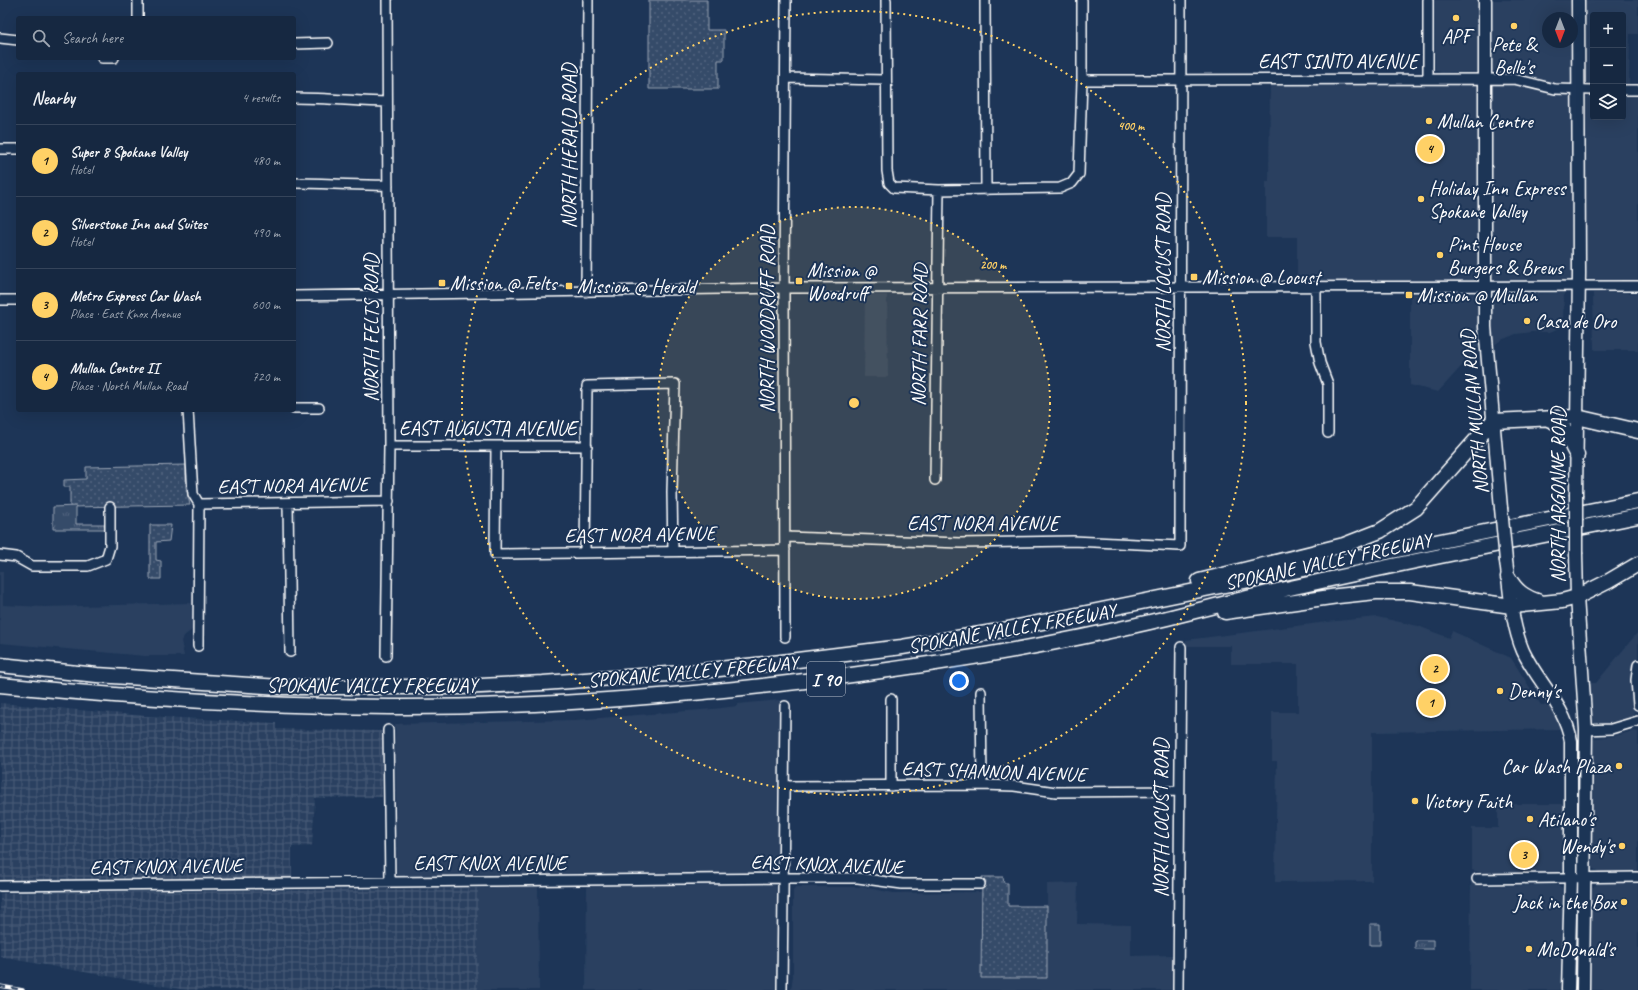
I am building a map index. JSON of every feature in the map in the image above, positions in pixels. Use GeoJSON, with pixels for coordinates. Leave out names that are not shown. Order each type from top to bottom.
{"type":"FeatureCollection","features":[{"type":"Feature","properties":{"kind":"highway"},"geometry":{"type":"LineString","coordinates":[[1137,602],[1201,580],[1344,545],[1380,531],[1416,508],[1493,420],[1577,417],[1638,431]]}},
{"type":"Feature","properties":{"kind":"highway"},"geometry":{"type":"LineString","coordinates":[[1547,419],[1558,424],[1567,431],[1572,449],[1577,455]]}},
{"type":"Feature","properties":{"kind":"highway","name":"SPOKANE VALLEY FREEWAY"},"geometry":{"type":"LineString","coordinates":[[0,665],[97,675],[281,687],[543,684],[712,670],[902,647],[993,632],[1638,501]]}},
{"type":"Feature","properties":{"kind":"highway","name":"SPOKANE VALLEY FREEWAY"},"geometry":{"type":"LineString","coordinates":[[0,685],[139,698],[252,704],[393,707],[551,703],[683,694],[831,678],[934,664],[1145,623],[1303,585],[1638,516]]}},
{"type":"Feature","properties":{"kind":"highway"},"geometry":{"type":"LineString","coordinates":[[1145,623],[1376,592],[1410,592],[1512,606],[1562,601],[1577,597],[1638,564]]}},
{"type":"Feature","properties":{"kind":"highway"},"geometry":{"type":"LineString","coordinates":[[1508,577],[1521,594],[1542,602]]}},
{"type":"Feature","properties":{"kind":"main road","name":"NORTH MULLAN ROAD"},"geometry":{"type":"LineString","coordinates":[[1485,0],[1485,327],[1508,577],[1515,626],[1523,651],[1555,699],[1569,729],[1572,729],[1578,741],[1580,776],[1585,789]]}},
{"type":"Feature","properties":{"kind":"main road","name":"NORTH ARGONNE ROAD"},"geometry":{"type":"LineString","coordinates":[[1578,0],[1579,286],[1576,554],[1577,597],[1586,730],[1583,990]]}},
{"type":"Feature","properties":{"kind":"main road"},"geometry":{"type":"LineString","coordinates":[[1568,990],[1572,761],[1569,729]]}},
{"type":"Feature","properties":{"kind":"street"},"geometry":{"type":"LineString","coordinates":[[138,0],[138,16]]}},
{"type":"Feature","properties":{"kind":"street","name":"NORTH FELTS ROAD"},"geometry":{"type":"LineString","coordinates":[[386,656],[389,501],[387,0]]}},
{"type":"Feature","properties":{"kind":"street","name":"NORTH HERALD ROAD"},"geometry":{"type":"LineString","coordinates":[[586,292],[588,0]]}},
{"type":"Feature","properties":{"kind":"street","name":"NORTH WOODRUFF ROAD"},"geometry":{"type":"LineString","coordinates":[[785,637],[786,537],[784,288],[786,0]]}},
{"type":"Feature","properties":{"kind":"street"},"geometry":{"type":"LineString","coordinates":[[886,0],[885,80],[887,171],[889,183],[894,188],[939,190],[1060,188],[1072,183],[1079,174],[1082,80],[1082,0]]}},
{"type":"Feature","properties":{"kind":"street"},"geometry":{"type":"LineString","coordinates":[[985,0],[986,190]]}},
{"type":"Feature","properties":{"kind":"street","name":"NORTH LOCUST ROAD"},"geometry":{"type":"LineString","coordinates":[[1180,546],[1181,0]]}},
{"type":"Feature","properties":{"kind":"street"},"geometry":{"type":"LineString","coordinates":[[1428,0],[1428,79]]}},
{"type":"Feature","properties":{"kind":"street"},"geometry":{"type":"LineString","coordinates":[[0,38],[16,40]]}},
{"type":"Feature","properties":{"kind":"street"},"geometry":{"type":"LineString","coordinates":[[296,44],[328,43]]}},
{"type":"Feature","properties":{"kind":"street"},"geometry":{"type":"LineString","coordinates":[[786,78],[885,80]]}},
{"type":"Feature","properties":{"kind":"street","name":"EAST SINTO AVENUE"},"geometry":{"type":"LineString","coordinates":[[1082,80],[1484,78],[1514,79],[1555,89],[1590,90]]}},
{"type":"Feature","properties":{"kind":"street"},"geometry":{"type":"LineString","coordinates":[[1626,90],[1638,90]]}},
{"type":"Feature","properties":{"kind":"street"},"geometry":{"type":"LineString","coordinates":[[296,98],[387,102]]}},
{"type":"Feature","properties":{"kind":"street"},"geometry":{"type":"LineString","coordinates":[[0,149],[16,149]]}},
{"type":"Feature","properties":{"kind":"street"},"geometry":{"type":"LineString","coordinates":[[296,183],[333,183],[362,186],[388,185]]}},
{"type":"Feature","properties":{"kind":"street","name":"NORTH FARR ROAD"},"geometry":{"type":"LineString","coordinates":[[935,480],[939,190]]}},
{"type":"Feature","properties":{"kind":"street"},"geometry":{"type":"LineString","coordinates":[[296,296],[784,288],[1638,286]]}},
{"type":"Feature","properties":{"kind":"street"},"geometry":{"type":"LineString","coordinates":[[1316,287],[1316,342],[1320,363],[1328,384],[1328,433]]}},
{"type":"Feature","properties":{"kind":"street"},"geometry":{"type":"LineString","coordinates":[[0,300],[16,300]]}},
{"type":"Feature","properties":{"kind":"street"},"geometry":{"type":"LineString","coordinates":[[585,553],[587,386],[675,384],[672,492],[673,550]]}},
{"type":"Feature","properties":{"kind":"street"},"geometry":{"type":"LineString","coordinates":[[296,408],[318,408]]}},
{"type":"Feature","properties":{"kind":"street"},"geometry":{"type":"LineString","coordinates":[[188,412],[193,494],[199,504],[198,646]]}},
{"type":"Feature","properties":{"kind":"street","name":"EAST AUGUSTA AVENUE"},"geometry":{"type":"LineString","coordinates":[[389,446],[587,446]]}},
{"type":"Feature","properties":{"kind":"street","name":"EAST NORA AVENUE"},"geometry":{"type":"LineString","coordinates":[[496,446],[495,554],[673,550],[785,550]]}},
{"type":"Feature","properties":{"kind":"street","name":"EAST NORA AVENUE"},"geometry":{"type":"LineString","coordinates":[[199,504],[389,501]]}},
{"type":"Feature","properties":{"kind":"street"},"geometry":{"type":"LineString","coordinates":[[288,503],[290,652]]}},
{"type":"Feature","properties":{"kind":"street"},"geometry":{"type":"LineString","coordinates":[[0,555],[16,557],[32,566],[88,566],[106,559],[110,546],[110,507]]}},
{"type":"Feature","properties":{"kind":"street","name":"EAST NORA AVENUE"},"geometry":{"type":"LineString","coordinates":[[786,537],[961,543],[1073,541],[1180,546]]}},
{"type":"Feature","properties":{"kind":"street","name":"NORTH LOCUST ROAD"},"geometry":{"type":"LineString","coordinates":[[1178,990],[1181,647]]}},
{"type":"Feature","properties":{"kind":"street"},"geometry":{"type":"LineString","coordinates":[[1638,665],[1636,680],[1638,705]]}},
{"type":"Feature","properties":{"kind":"street"},"geometry":{"type":"LineString","coordinates":[[981,692],[982,785]]}},
{"type":"Feature","properties":{"kind":"street"},"geometry":{"type":"LineString","coordinates":[[892,699],[892,786]]}},
{"type":"Feature","properties":{"kind":"street"},"geometry":{"type":"LineString","coordinates":[[782,990],[784,706]]}},
{"type":"Feature","properties":{"kind":"street"},"geometry":{"type":"LineString","coordinates":[[1586,730],[1611,729],[1638,721]]}},
{"type":"Feature","properties":{"kind":"street"},"geometry":{"type":"LineString","coordinates":[[388,730],[390,882]]}},
{"type":"Feature","properties":{"kind":"street","name":"EAST SHANNON AVENUE"},"geometry":{"type":"LineString","coordinates":[[784,786],[1008,785],[1056,792],[1179,791]]}},
{"type":"Feature","properties":{"kind":"street"},"geometry":{"type":"LineString","coordinates":[[1477,879],[1638,877]]}},
{"type":"Feature","properties":{"kind":"street","name":"EAST KNOX AVENUE"},"geometry":{"type":"LineString","coordinates":[[0,886],[783,878],[858,878],[902,884],[980,884]]}},
{"type":"Feature","properties":{"kind":"shaded area"},"geometry":{"type":"Polygon","coordinates":[[[1434,0],[1481,0],[1480,70],[1478,72],[1441,73],[1435,70],[1434,0]]]}},
{"type":"Feature","properties":{"kind":"shaded area"},"geometry":{"type":"Polygon","coordinates":[[[1492,0],[1574,0],[1574,12],[1542,12],[1542,48],[1573,48],[1573,83],[1554,83],[1521,74],[1492,71],[1492,0]]]}},
{"type":"Feature","properties":{"kind":"shaded area"},"geometry":{"type":"Polygon","coordinates":[[[1585,0],[1638,0],[1638,34],[1630,34],[1629,86],[1626,86],[1626,12],[1590,12],[1590,84],[1586,82],[1585,0]]]}},
{"type":"Feature","properties":{"kind":"shaded area"},"geometry":{"type":"Polygon","coordinates":[[[1494,83],[1519,85],[1549,93],[1573,96],[1572,280],[1494,280],[1491,278],[1491,86],[1494,83]]]}},
{"type":"Feature","properties":{"kind":"shaded area"},"geometry":{"type":"Polygon","coordinates":[[[1475,84],[1480,87],[1479,278],[1475,280],[1297,281],[1297,237],[1266,237],[1266,182],[1269,182],[1270,85],[1475,84]]]}},
{"type":"Feature","properties":{"kind":"shaded area"},"geometry":{"type":"Polygon","coordinates":[[[1590,95],[1590,120],[1626,120],[1626,95],[1638,95],[1638,280],[1589,280],[1584,275],[1586,97],[1590,95]]]}},
{"type":"Feature","properties":{"kind":"shaded area"},"geometry":{"type":"Polygon","coordinates":[[[1564,293],[1563,320],[1559,328],[1550,332],[1516,334],[1501,340],[1493,346],[1491,330],[1492,295],[1564,293]]]}},
{"type":"Feature","properties":{"kind":"shaded area"},"geometry":{"type":"Polygon","coordinates":[[[1593,293],[1638,293],[1638,350],[1594,349],[1593,293]]]}},
{"type":"Feature","properties":{"kind":"shaded area"},"geometry":{"type":"Polygon","coordinates":[[[1410,294],[1475,294],[1479,299],[1482,346],[1479,347],[1438,392],[1410,385],[1410,294]]]}},
{"type":"Feature","properties":{"kind":"shaded area"},"geometry":{"type":"Polygon","coordinates":[[[865,295],[887,295],[888,377],[864,377],[865,295]]]}},
{"type":"Feature","properties":{"kind":"shaded area"},"geometry":{"type":"Polygon","coordinates":[[[0,571],[3,571],[3,605],[44,607],[191,603],[193,628],[181,641],[184,656],[145,656],[0,643],[0,571]]]}},
{"type":"Feature","properties":{"kind":"shaded area"},"geometry":{"type":"Polygon","coordinates":[[[1377,617],[1418,626],[1449,638],[1452,631],[1511,658],[1541,705],[1551,704],[1562,729],[1372,732],[1372,881],[1275,882],[1277,761],[1272,761],[1272,712],[1298,712],[1298,664],[1231,664],[1231,646],[1186,646],[1186,640],[1377,617]]]}},
{"type":"Feature","properties":{"kind":"shaded area"},"geometry":{"type":"Polygon","coordinates":[[[1638,632],[1638,681],[1631,681],[1634,712],[1633,716],[1631,718],[1612,723],[1594,724],[1592,721],[1589,683],[1596,683],[1638,632]]]}},
{"type":"Feature","properties":{"kind":"shaded area"},"geometry":{"type":"Polygon","coordinates":[[[779,700],[779,866],[776,872],[397,877],[395,724],[575,720],[713,709],[738,706],[738,704],[779,700]]]}},
{"type":"Feature","properties":{"kind":"shaded area"},"geometry":{"type":"Polygon","coordinates":[[[0,703],[145,716],[276,723],[276,729],[382,731],[382,797],[315,798],[312,846],[292,847],[292,878],[0,882],[0,703]]]}},
{"type":"Feature","properties":{"kind":"shaded area"},"geometry":{"type":"Polygon","coordinates":[[[1634,731],[1638,732],[1638,871],[1599,872],[1592,868],[1590,864],[1591,743],[1596,738],[1615,736],[1634,731]]]}},
{"type":"Feature","properties":{"kind":"shaded area"},"geometry":{"type":"Polygon","coordinates":[[[1498,804],[1568,804],[1565,869],[1558,872],[1482,873],[1472,870],[1472,828],[1498,828],[1498,804]]]}},
{"type":"Feature","properties":{"kind":"shaded area"},"geometry":{"type":"Polygon","coordinates":[[[1471,880],[1475,883],[1488,886],[1557,885],[1563,888],[1562,990],[1470,990],[1471,880]]]}},
{"type":"Feature","properties":{"kind":"shaded area"},"geometry":{"type":"Polygon","coordinates":[[[1078,883],[1077,924],[1131,925],[1131,956],[1175,955],[1172,990],[791,990],[793,976],[793,890],[796,887],[863,887],[893,893],[982,892],[981,978],[1047,978],[1047,884],[1078,883]]]}},
{"type":"Feature","properties":{"kind":"shaded area"},"geometry":{"type":"Polygon","coordinates":[[[1638,883],[1638,990],[1589,990],[1590,891],[1597,884],[1638,883]]]}},
{"type":"Feature","properties":{"kind":"shaded area"},"geometry":{"type":"Polygon","coordinates":[[[772,884],[778,889],[778,990],[586,990],[587,885],[648,886],[772,884]]]}},
{"type":"Feature","properties":{"kind":"shaded area"},"geometry":{"type":"Polygon","coordinates":[[[538,886],[539,990],[478,990],[478,888],[538,886]]]}},
{"type":"Feature","properties":{"kind":"shaded area"},"geometry":{"type":"Polygon","coordinates":[[[478,888],[478,990],[186,990],[0,957],[0,893],[478,888]]]}},
{"type":"Feature","properties":{"kind":"green space"},"geometry":{"type":"Polygon","coordinates":[[[649,0],[707,0],[707,30],[724,30],[724,60],[718,60],[718,89],[649,89],[649,0]]]}},
{"type":"Feature","properties":{"kind":"green space"},"geometry":{"type":"Polygon","coordinates":[[[186,465],[186,487],[190,505],[70,507],[70,487],[64,487],[64,480],[86,479],[86,467],[186,465]]]}},
{"type":"Feature","properties":{"kind":"green space"},"geometry":{"type":"Polygon","coordinates":[[[76,506],[76,524],[107,524],[106,529],[53,529],[53,507],[76,506]]]}},
{"type":"Feature","properties":{"kind":"green space"},"geometry":{"type":"Polygon","coordinates":[[[150,525],[171,525],[169,541],[156,542],[156,560],[161,561],[161,579],[150,579],[150,525]]]}},
{"type":"Feature","properties":{"kind":"green space"},"geometry":{"type":"Polygon","coordinates":[[[982,877],[1003,877],[1004,883],[1008,883],[1008,906],[1047,906],[1047,978],[981,978],[982,877]]]}},
{"type":"Feature","properties":{"kind":"green space"},"geometry":{"type":"Polygon","coordinates":[[[1370,924],[1380,924],[1380,945],[1370,945],[1370,924]]]}},
{"type":"Feature","properties":{"kind":"green space"},"geometry":{"type":"Polygon","coordinates":[[[1415,940],[1433,940],[1433,949],[1415,949],[1415,940]]]}},
{"type":"Feature","properties":{"kind":"railway"},"geometry":{"type":"LineString","coordinates":[[0,986],[23,990]]}},
{"type":"Feature","properties":{"kind":"place","name":"APF"},"geometry":{"type":"Point","coordinates":[1456,18]}},
{"type":"Feature","properties":{"kind":"place","name":"Pete & Belle's"},"geometry":{"type":"Point","coordinates":[1514,26]}},
{"type":"Feature","properties":{"kind":"place","name":"Mullan Centre"},"geometry":{"type":"Point","coordinates":[1429,121]}},
{"type":"Feature","properties":{"kind":"place","name":"Mullan Centre II"},"geometry":{"type":"Point","coordinates":[1430,149]}},
{"type":"Feature","properties":{"kind":"place","name":"Holiday Inn Express Spokane Valley"},"geometry":{"type":"Point","coordinates":[1421,199]}},
{"type":"Feature","properties":{"kind":"place","name":"Pint House Burgers & Brews"},"geometry":{"type":"Point","coordinates":[1440,255]}},
{"type":"Feature","properties":{"kind":"place","name":"Mission @ Locust"},"geometry":{"type":"Point","coordinates":[1194,277]}},
{"type":"Feature","properties":{"kind":"place","name":"Mission @ Woodruff"},"geometry":{"type":"Point","coordinates":[799,281]}},
{"type":"Feature","properties":{"kind":"place","name":"Mission @ Felts"},"geometry":{"type":"Point","coordinates":[442,283]}},
{"type":"Feature","properties":{"kind":"place","name":"Mission @ Herald"},"geometry":{"type":"Point","coordinates":[569,286]}},
{"type":"Feature","properties":{"kind":"place","name":"Mission @ Mullan"},"geometry":{"type":"Point","coordinates":[1409,295]}},
{"type":"Feature","properties":{"kind":"place","name":"Casa de Oro"},"geometry":{"type":"Point","coordinates":[1527,321]}},
{"type":"Feature","properties":{"kind":"place","name":"Silverstone Inn and Suites"},"geometry":{"type":"Point","coordinates":[1435,669]}},
{"type":"Feature","properties":{"kind":"place","name":"Denny's"},"geometry":{"type":"Point","coordinates":[1500,691]}},
{"type":"Feature","properties":{"kind":"place","name":"Super 8 Spokane Valley"},"geometry":{"type":"Point","coordinates":[1431,703]}},
{"type":"Feature","properties":{"kind":"place","name":"Car Wash Plaza"},"geometry":{"type":"Point","coordinates":[1619,766]}},
{"type":"Feature","properties":{"kind":"place","name":"Victory Faith"},"geometry":{"type":"Point","coordinates":[1415,801]}},
{"type":"Feature","properties":{"kind":"place","name":"Atilano's"},"geometry":{"type":"Point","coordinates":[1530,819]}},
{"type":"Feature","properties":{"kind":"place","name":"Wendy's"},"geometry":{"type":"Point","coordinates":[1622,846]}},
{"type":"Feature","properties":{"kind":"place","name":"Metro Express Car Wash"},"geometry":{"type":"Point","coordinates":[1524,855]}},
{"type":"Feature","properties":{"kind":"place","name":"Jack in the Box"},"geometry":{"type":"Point","coordinates":[1624,902]}},
{"type":"Feature","properties":{"kind":"place","name":"McDonald's"},"geometry":{"type":"Point","coordinates":[1529,949]}}]}
